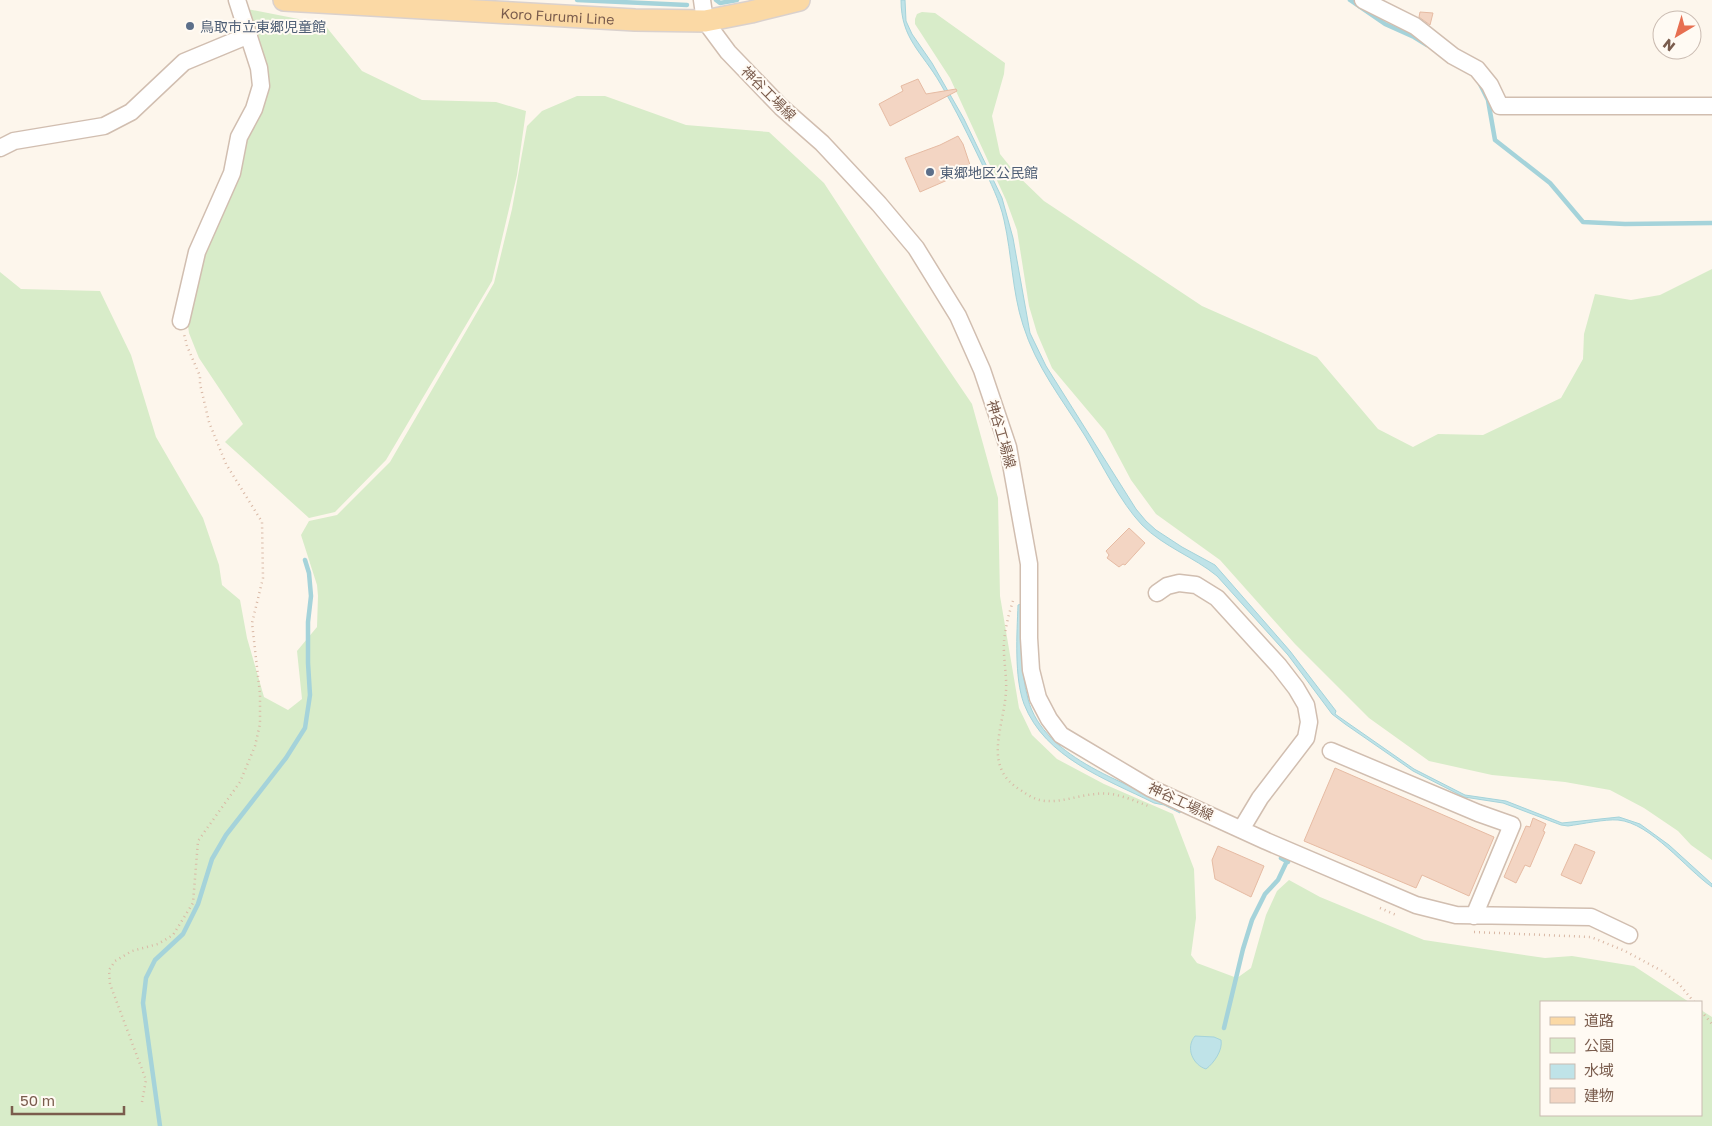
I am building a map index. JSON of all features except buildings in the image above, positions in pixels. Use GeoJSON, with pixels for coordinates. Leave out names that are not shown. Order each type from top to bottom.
{"type":"FeatureCollection","features":[{"type":"Feature","properties":{"kind":"main road","name":"Koro Furumi Line"},"geometry":{"type":"LineString","coordinates":[[284,0],[635,20],[704,10],[751,12],[799,0]]}},
{"type":"Feature","properties":{"kind":"street"},"geometry":{"type":"LineString","coordinates":[[181,320],[196,252],[232,173],[239,137],[254,109],[260,86],[259,68],[237,0]]}},
{"type":"Feature","properties":{"kind":"street"},"geometry":{"type":"LineString","coordinates":[[1362,0],[1414,26],[1453,56],[1477,69],[1490,85],[1500,106],[1712,106]]}},
{"type":"Feature","properties":{"kind":"street","name":"神谷工場線"},"geometry":{"type":"LineString","coordinates":[[704,10],[728,52],[781,107],[822,143],[879,204],[916,248],[958,316],[982,370],[1008,446],[1029,564],[1031,670],[1038,698],[1060,736],[1150,788],[1416,905],[1456,915],[1591,917],[1628,936]]}},
{"type":"Feature","properties":{"kind":"street"},"geometry":{"type":"LineString","coordinates":[[0,148],[14,141],[104,126],[131,112],[184,62],[248,36]]}},
{"type":"Feature","properties":{"kind":"street"},"geometry":{"type":"LineString","coordinates":[[1157,593],[1167,586],[1179,583],[1196,585],[1217,598],[1279,666],[1306,705],[1309,722],[1306,738],[1260,798],[1242,828]]}},
{"type":"Feature","properties":{"kind":"street"},"geometry":{"type":"LineString","coordinates":[[1331,751],[1478,813],[1512,825],[1474,916]]}},
{"type":"Feature","properties":{"kind":"path"},"geometry":{"type":"LineString","coordinates":[[142,1102],[146,1080],[110,984],[109,970],[115,961],[132,951],[158,944],[174,935],[193,903],[198,841],[240,782],[255,746],[260,724],[260,694],[252,624],[263,578],[262,522],[226,464],[210,422],[200,384],[200,376],[187,346],[181,320]]}},
{"type":"Feature","properties":{"kind":"path"},"geometry":{"type":"LineString","coordinates":[[1029,596],[1014,598],[1004,641],[1007,674],[1006,694],[997,744],[997,755],[1001,770],[1014,786],[1047,802],[1098,793],[1122,796],[1151,807]]}},
{"type":"Feature","properties":{"kind":"path"},"geometry":{"type":"LineString","coordinates":[[1702,1012],[1712,1024]]}},
{"type":"Feature","properties":{"kind":"green space"},"geometry":{"type":"Polygon","coordinates":[[[247,9],[324,24],[362,71],[422,100],[496,102],[526,111],[517,175],[492,281],[386,460],[335,512],[309,518],[225,442],[243,424],[199,358],[189,333],[187,319],[189,291],[243,139],[263,104],[247,9]]]}},
{"type":"Feature","properties":{"kind":"green space"},"geometry":{"type":"Polygon","coordinates":[[[922,12],[935,13],[1005,63],[1004,74],[992,116],[1000,154],[1016,174],[1044,201],[1202,306],[1317,357],[1378,429],[1413,447],[1438,434],[1483,435],[1561,398],[1583,359],[1584,334],[1595,294],[1631,300],[1660,295],[1712,269],[1712,860],[1691,845],[1678,831],[1644,808],[1610,790],[1565,782],[1492,775],[1429,761],[1369,718],[1295,644],[1220,560],[1156,514],[1131,480],[1105,431],[1052,368],[1037,333],[1029,306],[1017,230],[1006,200],[950,78],[915,24],[917,14],[922,12]]]}},
{"type":"Feature","properties":{"kind":"green space"},"geometry":{"type":"Polygon","coordinates":[[[577,96],[605,96],[686,125],[769,132],[824,183],[972,404],[998,498],[1000,596],[1019,708],[1032,735],[1057,759],[1104,784],[1173,814],[1194,869],[1196,918],[1191,955],[1197,963],[1237,978],[1251,968],[1266,915],[1277,891],[1289,880],[1320,897],[1424,940],[1545,958],[1572,956],[1634,966],[1687,1001],[1540,1001],[1540,1116],[1702,1116],[1702,1011],[1712,1017],[1712,1126],[0,1126],[0,272],[21,289],[100,291],[131,355],[156,437],[203,518],[219,565],[222,585],[240,600],[247,638],[264,697],[288,710],[302,699],[297,651],[317,627],[317,585],[301,535],[309,521],[337,515],[390,462],[494,283],[512,209],[527,126],[542,111],[577,96]]]}},
{"type":"Feature","properties":{"kind":"water"},"geometry":{"type":"Polygon","coordinates":[[[901,0],[905,0],[906,21],[912,34],[932,63],[964,119],[1002,198],[1013,238],[1030,333],[1046,366],[1136,509],[1146,521],[1182,547],[1215,565],[1290,651],[1336,711],[1335,714],[1414,769],[1465,795],[1506,801],[1562,823],[1619,817],[1640,824],[1669,845],[1712,884],[1712,887],[1668,848],[1643,829],[1630,823],[1613,820],[1568,826],[1561,825],[1503,803],[1464,797],[1413,771],[1332,714],[1288,655],[1217,576],[1160,540],[1142,525],[1119,494],[1042,369],[1028,340],[1019,312],[1007,233],[997,199],[982,164],[951,103],[909,35],[902,13],[901,0]]]}},
{"type":"Feature","properties":{"kind":"water"},"geometry":{"type":"Polygon","coordinates":[[[1021,604],[1021,652],[1025,688],[1037,720],[1052,738],[1070,754],[1092,768],[1181,809],[1180,813],[1164,805],[1154,803],[1097,775],[1062,753],[1046,739],[1034,723],[1024,704],[1021,693],[1017,655],[1017,628],[1018,605],[1021,604]]]}},
{"type":"Feature","properties":{"kind":"water"},"geometry":{"type":"Polygon","coordinates":[[[1195,1036],[1214,1037],[1221,1040],[1221,1048],[1217,1056],[1206,1069],[1197,1064],[1192,1056],[1191,1046],[1195,1036]]]}},
{"type":"Feature","properties":{"kind":"waterway"},"geometry":{"type":"LineString","coordinates":[[577,0],[687,5]]}},
{"type":"Feature","properties":{"kind":"waterway"},"geometry":{"type":"LineString","coordinates":[[716,0],[720,3],[737,0]]}},
{"type":"Feature","properties":{"kind":"waterway"},"geometry":{"type":"LineString","coordinates":[[1350,0],[1385,24],[1427,45]]}},
{"type":"Feature","properties":{"kind":"waterway"},"geometry":{"type":"LineString","coordinates":[[1480,84],[1488,100],[1495,140],[1550,183],[1583,222],[1625,224],[1712,223]]}},
{"type":"Feature","properties":{"kind":"waterway"},"geometry":{"type":"LineString","coordinates":[[160,1126],[143,1003],[146,978],[155,960],[183,934],[198,904],[212,859],[226,835],[286,758],[305,728],[310,695],[308,622],[311,596],[309,573],[305,560]]}},
{"type":"Feature","properties":{"kind":"waterway"},"geometry":{"type":"LineString","coordinates":[[1281,858],[1288,862]]}},
{"type":"Feature","properties":{"kind":"waterway"},"geometry":{"type":"LineString","coordinates":[[1224,1028],[1252,920],[1265,894],[1278,880],[1287,861]]}},
{"type":"Feature","properties":{"kind":"place","name":"鳥取市立東郷児童館"},"geometry":{"type":"Point","coordinates":[190,26]}},
{"type":"Feature","properties":{"kind":"place","name":"東郷地区公民館"},"geometry":{"type":"Point","coordinates":[930,172]}}]}
